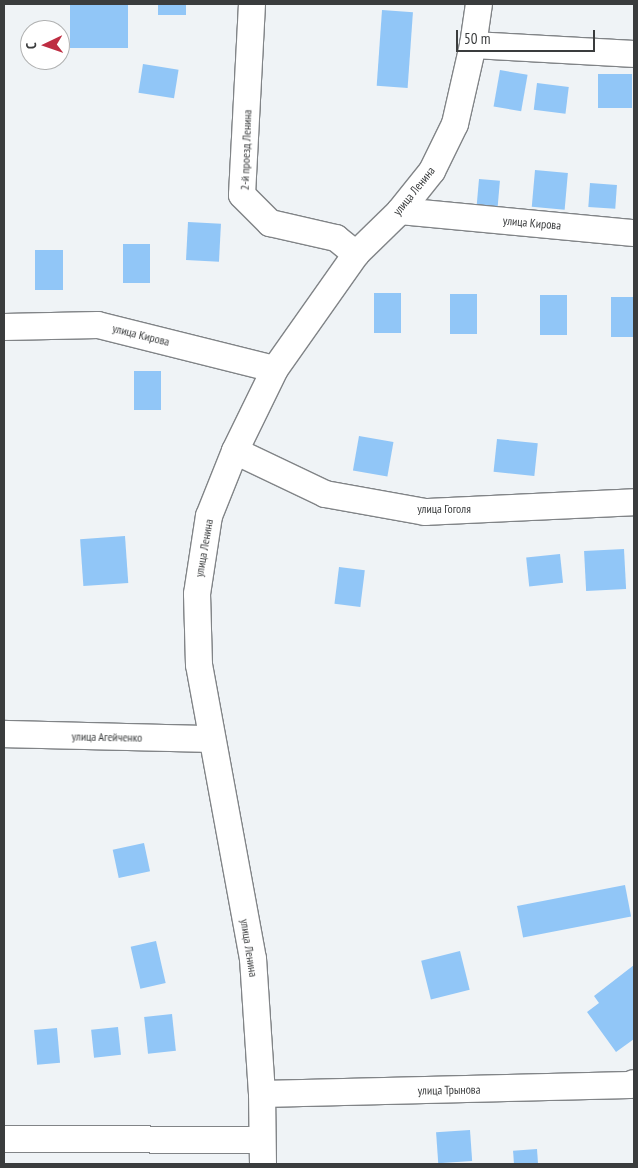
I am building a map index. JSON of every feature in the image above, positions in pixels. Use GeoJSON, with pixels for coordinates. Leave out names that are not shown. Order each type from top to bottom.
{"type":"FeatureCollection","features":[{"type":"Feature","properties":{"kind":"street","name":"2-й проезд Ленина"},"geometry":{"type":"LineString","coordinates":[[252,4],[242,195],[270,223],[336,238],[356,254]]}},
{"type":"Feature","properties":{"kind":"street","name":"улица Ленина"},"geometry":{"type":"LineString","coordinates":[[263,1152],[262,1094],[253,959],[211,739],[199,665],[196,594],[210,516],[235,451],[275,369],[356,254],[400,211],[432,171],[455,124],[473,45],[479,4]]}},
{"type":"Feature","properties":{"kind":"street"},"geometry":{"type":"LineString","coordinates":[[473,45],[634,54]]}},
{"type":"Feature","properties":{"kind":"street","name":"улица Кирова"},"geometry":{"type":"LineString","coordinates":[[400,211],[634,233]]}},
{"type":"Feature","properties":{"kind":"street","name":"улица Кирова"},"geometry":{"type":"LineString","coordinates":[[4,327],[98,325],[275,369]]}},
{"type":"Feature","properties":{"kind":"street","name":"улица Гоголя"},"geometry":{"type":"LineString","coordinates":[[235,451],[325,494],[425,512],[634,502]]}},
{"type":"Feature","properties":{"kind":"street","name":"улица Агейченко"},"geometry":{"type":"LineString","coordinates":[[4,734],[211,739]]}},
{"type":"Feature","properties":{"kind":"street","name":"улица Трынова"},"geometry":{"type":"LineString","coordinates":[[262,1094],[630,1086],[634,1084]]}},
{"type":"Feature","properties":{"kind":"street"},"geometry":{"type":"LineString","coordinates":[[4,1139],[263,1152]]}},
{"type":"Feature","properties":{"kind":"building"},"geometry":{"type":"Polygon","coordinates":[[[70,4],[128,4],[128,48],[70,48],[70,4]]]}},
{"type":"Feature","properties":{"kind":"building"},"geometry":{"type":"Polygon","coordinates":[[[158,4],[186,4],[186,15],[158,15],[158,4]]]}},
{"type":"Feature","properties":{"kind":"building"},"geometry":{"type":"Polygon","coordinates":[[[382,10],[413,12],[408,88],[377,86],[382,10]]]}},
{"type":"Feature","properties":{"kind":"building"},"geometry":{"type":"Polygon","coordinates":[[[143,64],[179,70],[174,98],[138,93],[143,64]]]}},
{"type":"Feature","properties":{"kind":"building"},"geometry":{"type":"Polygon","coordinates":[[[500,70],[528,75],[521,111],[494,106],[500,70]]]}},
{"type":"Feature","properties":{"kind":"building"},"geometry":{"type":"Polygon","coordinates":[[[598,74],[632,74],[632,108],[598,108],[598,74]]]}},
{"type":"Feature","properties":{"kind":"building"},"geometry":{"type":"Polygon","coordinates":[[[537,83],[569,87],[565,114],[534,110],[537,83]]]}},
{"type":"Feature","properties":{"kind":"building"},"geometry":{"type":"Polygon","coordinates":[[[535,170],[568,173],[565,210],[532,207],[535,170]]]}},
{"type":"Feature","properties":{"kind":"building"},"geometry":{"type":"Polygon","coordinates":[[[479,179],[500,181],[497,209],[477,207],[479,179]]]}},
{"type":"Feature","properties":{"kind":"building"},"geometry":{"type":"Polygon","coordinates":[[[590,183],[617,185],[615,209],[588,207],[590,183]]]}},
{"type":"Feature","properties":{"kind":"building"},"geometry":{"type":"Polygon","coordinates":[[[188,222],[221,224],[219,262],[186,260],[188,222]]]}},
{"type":"Feature","properties":{"kind":"building"},"geometry":{"type":"Polygon","coordinates":[[[123,244],[150,244],[150,283],[123,283],[123,244]]]}},
{"type":"Feature","properties":{"kind":"building"},"geometry":{"type":"Polygon","coordinates":[[[35,250],[63,250],[63,290],[35,290],[35,250]]]}},
{"type":"Feature","properties":{"kind":"building"},"geometry":{"type":"Polygon","coordinates":[[[374,293],[401,293],[401,333],[374,333],[374,293]]]}},
{"type":"Feature","properties":{"kind":"building"},"geometry":{"type":"Polygon","coordinates":[[[450,294],[477,294],[477,334],[450,334],[450,294]]]}},
{"type":"Feature","properties":{"kind":"building"},"geometry":{"type":"Polygon","coordinates":[[[540,295],[567,295],[567,335],[540,335],[540,295]]]}},
{"type":"Feature","properties":{"kind":"building"},"geometry":{"type":"Polygon","coordinates":[[[611,297],[634,297],[634,337],[611,337],[611,297]]]}},
{"type":"Feature","properties":{"kind":"building"},"geometry":{"type":"Polygon","coordinates":[[[134,371],[161,371],[161,410],[134,410],[134,371]]]}},
{"type":"Feature","properties":{"kind":"building"},"geometry":{"type":"Polygon","coordinates":[[[359,436],[393,442],[387,477],[353,470],[359,436]]]}},
{"type":"Feature","properties":{"kind":"building"},"geometry":{"type":"Polygon","coordinates":[[[497,439],[538,443],[534,476],[494,472],[497,439]]]}},
{"type":"Feature","properties":{"kind":"building"},"geometry":{"type":"Polygon","coordinates":[[[125,536],[128,583],[83,586],[80,539],[125,536]]]}},
{"type":"Feature","properties":{"kind":"building"},"geometry":{"type":"Polygon","coordinates":[[[624,549],[626,589],[586,591],[584,551],[624,549]]]}},
{"type":"Feature","properties":{"kind":"building"},"geometry":{"type":"Polygon","coordinates":[[[560,554],[563,583],[529,586],[526,558],[560,554]]]}},
{"type":"Feature","properties":{"kind":"building"},"geometry":{"type":"Polygon","coordinates":[[[339,567],[365,570],[360,607],[334,604],[339,567]]]}},
{"type":"Feature","properties":{"kind":"building"},"geometry":{"type":"Polygon","coordinates":[[[144,843],[150,871],[119,878],[113,850],[144,843]]]}},
{"type":"Feature","properties":{"kind":"building"},"geometry":{"type":"Polygon","coordinates":[[[625,885],[631,916],[523,937],[517,906],[625,885]]]}},
{"type":"Feature","properties":{"kind":"building"},"geometry":{"type":"Polygon","coordinates":[[[156,941],[166,983],[140,989],[131,947],[156,941]]]}},
{"type":"Feature","properties":{"kind":"building"},"geometry":{"type":"Polygon","coordinates":[[[460,951],[470,990],[431,999],[421,961],[460,951]]]}},
{"type":"Feature","properties":{"kind":"building"},"geometry":{"type":"Polygon","coordinates":[[[634,965],[634,1039],[616,1052],[587,1012],[599,1003],[594,996],[634,965]]]}},
{"type":"Feature","properties":{"kind":"building"},"geometry":{"type":"Polygon","coordinates":[[[172,1014],[176,1051],[148,1054],[144,1017],[172,1014]]]}},
{"type":"Feature","properties":{"kind":"building"},"geometry":{"type":"Polygon","coordinates":[[[118,1027],[121,1055],[94,1058],[91,1030],[118,1027]]]}},
{"type":"Feature","properties":{"kind":"building"},"geometry":{"type":"Polygon","coordinates":[[[57,1028],[60,1063],[37,1065],[34,1030],[57,1028]]]}},
{"type":"Feature","properties":{"kind":"building"},"geometry":{"type":"Polygon","coordinates":[[[470,1130],[472,1161],[438,1163],[436,1132],[470,1130]]]}},
{"type":"Feature","properties":{"kind":"building"},"geometry":{"type":"Polygon","coordinates":[[[537,1149],[538,1164],[514,1164],[513,1151],[537,1149]]]}}]}
